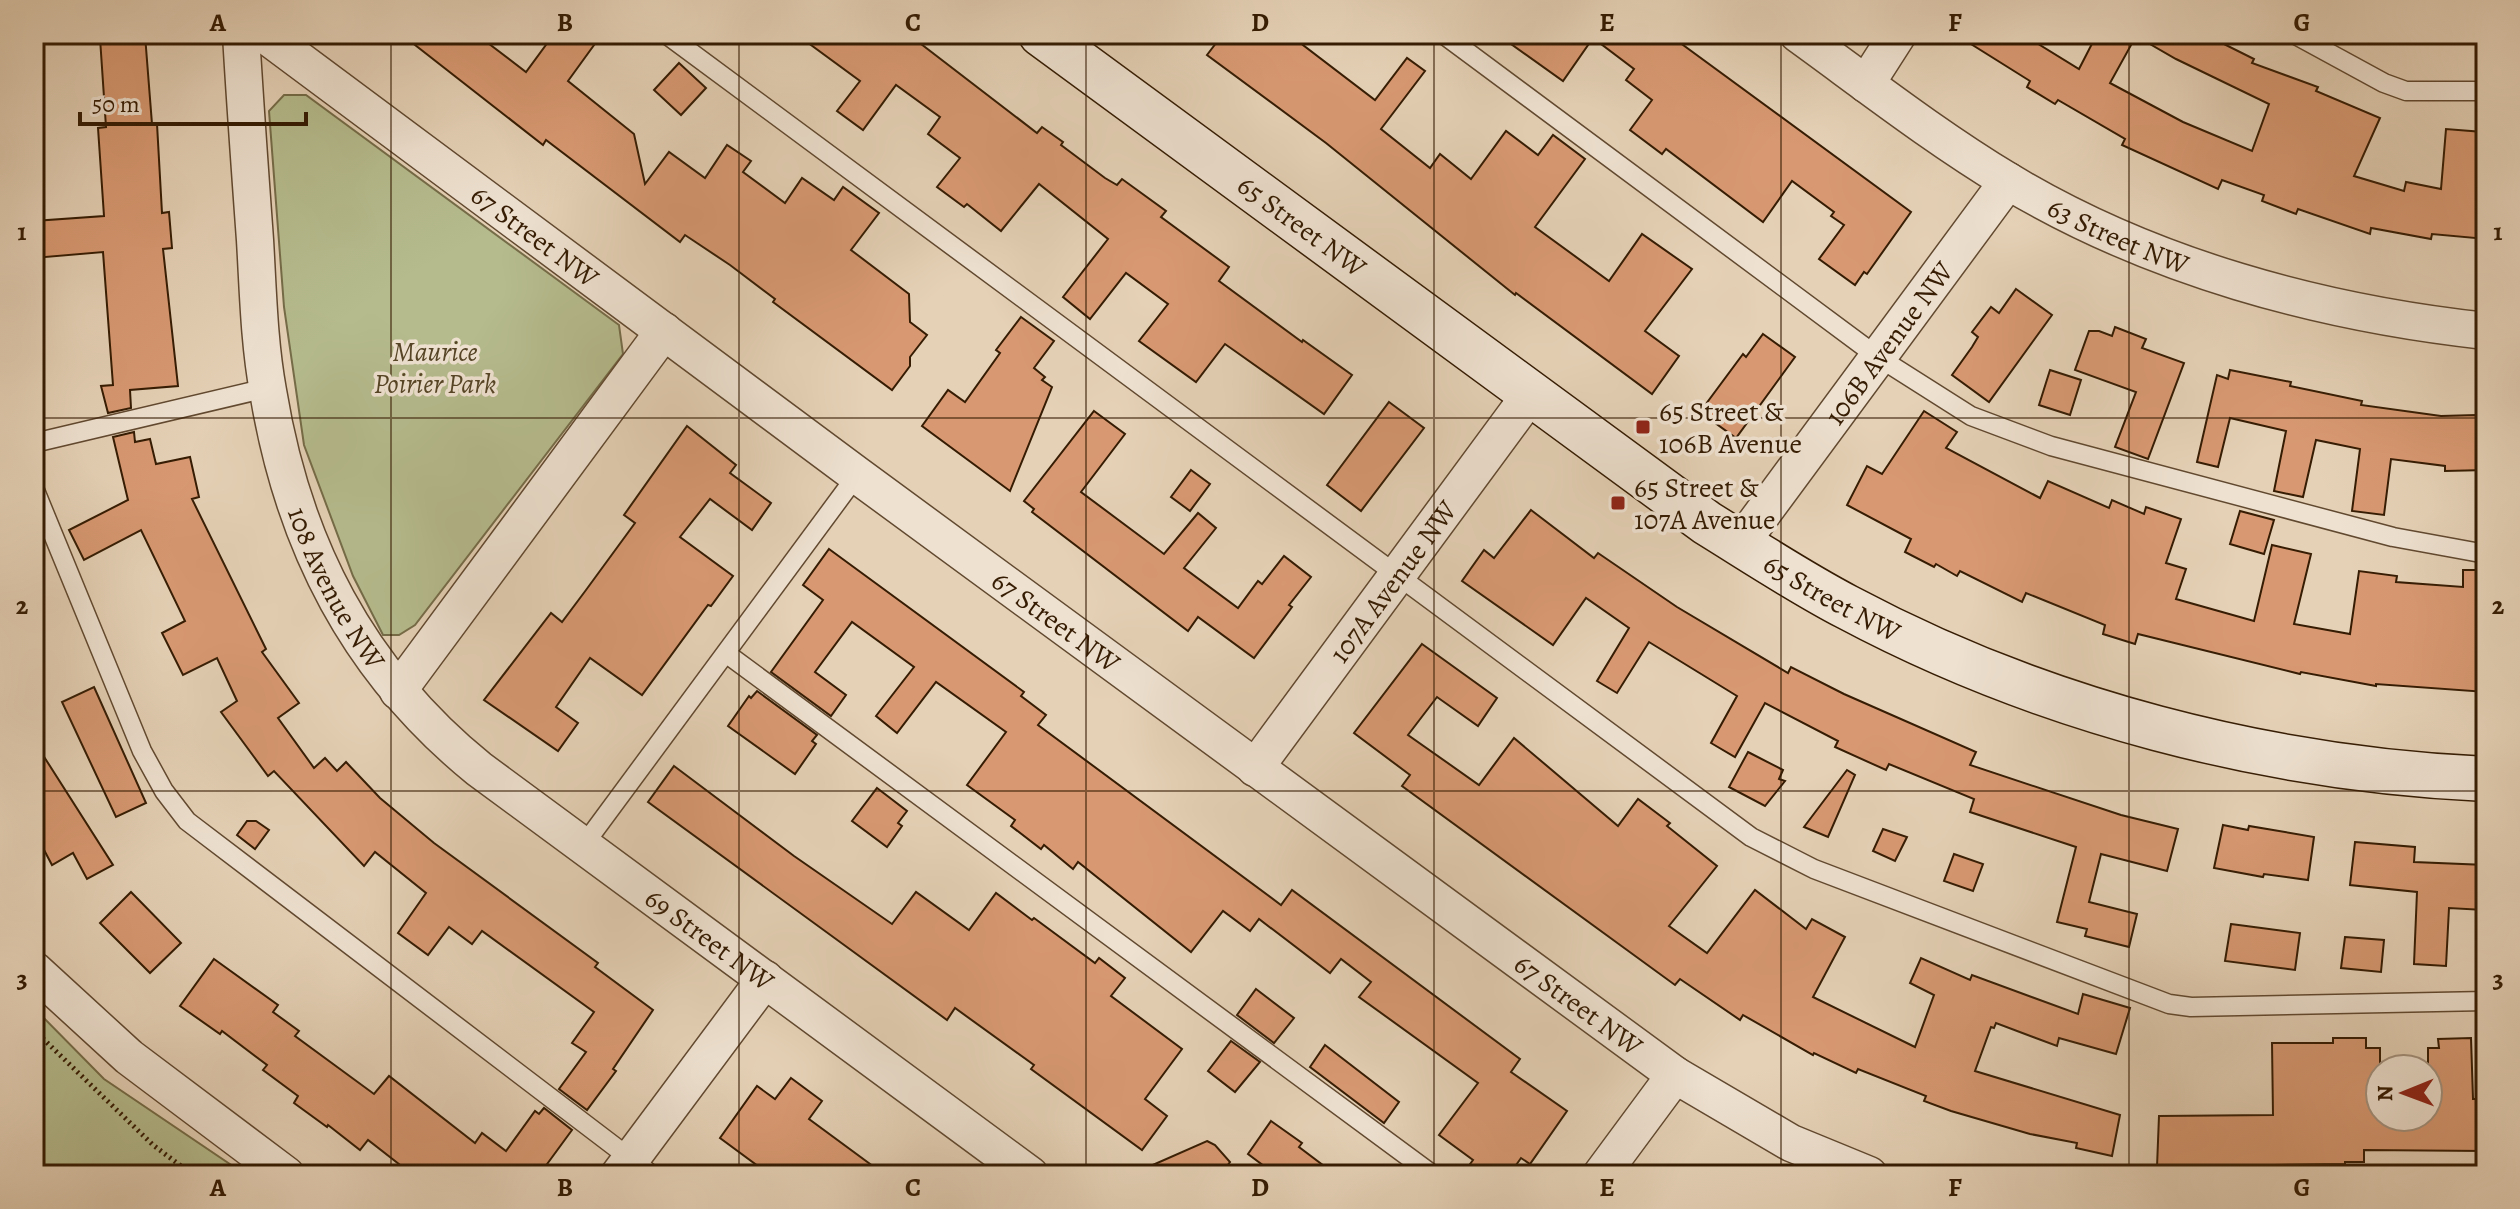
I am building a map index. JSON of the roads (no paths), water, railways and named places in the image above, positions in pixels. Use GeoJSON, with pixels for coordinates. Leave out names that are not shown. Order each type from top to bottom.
{"type":"FeatureCollection","features":[{"type":"Feature","properties":{"kind":"street","name":"108 Avenue NW"},"geometry":{"type":"LineString","coordinates":[[241,34],[267,388],[284,472],[303,527],[334,596],[366,650],[398,691],[664,331]]}},
{"type":"Feature","properties":{"kind":"street","name":"67 Street NW"},"geometry":{"type":"LineString","coordinates":[[264,34],[857,475],[1675,1075],[1791,1143],[1869,1175]]}},
{"type":"Feature","properties":{"kind":"street","name":"65 Street NW"},"geometry":{"type":"LineString","coordinates":[[1041,34],[1707,523],[1794,578],[1906,636],[2012,681],[2094,709],[2190,736],[2302,760],[2406,774],[2486,779]]}},
{"type":"Feature","properties":{"kind":"street","name":"63 Street NW"},"geometry":{"type":"LineString","coordinates":[[1798,34],[2008,181],[2110,232],[2244,283],[2383,317],[2486,331]]}},
{"type":"Feature","properties":{"kind":"street"},"geometry":{"type":"LineString","coordinates":[[1866,84],[1898,34]]}},
{"type":"Feature","properties":{"kind":"street","name":"106B Avenue NW"},"geometry":{"type":"LineString","coordinates":[[1740,544],[2008,181]]}},
{"type":"Feature","properties":{"kind":"street","name":"107A Avenue NW"},"geometry":{"type":"LineString","coordinates":[[1255,768],[1530,395]]}},
{"type":"Feature","properties":{"kind":"street","name":"69 Street NW"},"geometry":{"type":"LineString","coordinates":[[398,691],[451,746],[1030,1175]]}},
{"type":"Feature","properties":{"kind":"street"},"geometry":{"type":"LineString","coordinates":[[34,970],[129,1057],[286,1175]]}},
{"type":"Feature","properties":{"kind":"street"},"geometry":{"type":"LineString","coordinates":[[634,1170],[765,979]]}},
{"type":"Feature","properties":{"kind":"street"},"geometry":{"type":"LineString","coordinates":[[1601,1175],[1675,1075]]}},
{"type":"Feature","properties":{"kind":"lane"},"geometry":{"type":"LineString","coordinates":[[666,34],[1751,837],[1814,869],[2169,1004],[2191,1007],[2486,1001]]}},
{"type":"Feature","properties":{"kind":"lane"},"geometry":{"type":"LineString","coordinates":[[1443,34],[1878,357],[1971,416],[2051,446],[2393,537],[2486,554]]}},
{"type":"Feature","properties":{"kind":"lane"},"geometry":{"type":"LineString","coordinates":[[2294,34],[2384,83],[2406,91],[2486,91]]}},
{"type":"Feature","properties":{"kind":"lane"},"geometry":{"type":"LineString","coordinates":[[34,443],[267,388]]}},
{"type":"Feature","properties":{"kind":"lane"},"geometry":{"type":"LineString","coordinates":[[583,846],[857,475]]}},
{"type":"Feature","properties":{"kind":"lane"},"geometry":{"type":"LineString","coordinates":[[34,488],[142,751],[164,791],[187,821],[634,1170]]}},
{"type":"Feature","properties":{"kind":"lane"},"geometry":{"type":"LineString","coordinates":[[727,654],[1433,1175]]}},
{"type":"Feature","properties":{"kind":"place","name":"65 Street & 106B Avenue"},"geometry":{"type":"Point","coordinates":[1643,427]}},
{"type":"Feature","properties":{"kind":"place","name":"65 Street & 107A Avenue"},"geometry":{"type":"Point","coordinates":[1618,503]}},
{"type":"Feature","properties":{"kind":"park label","name":"Maurice Poirier Park"},"geometry":{"type":"Point","coordinates":[435,367]}}]}
